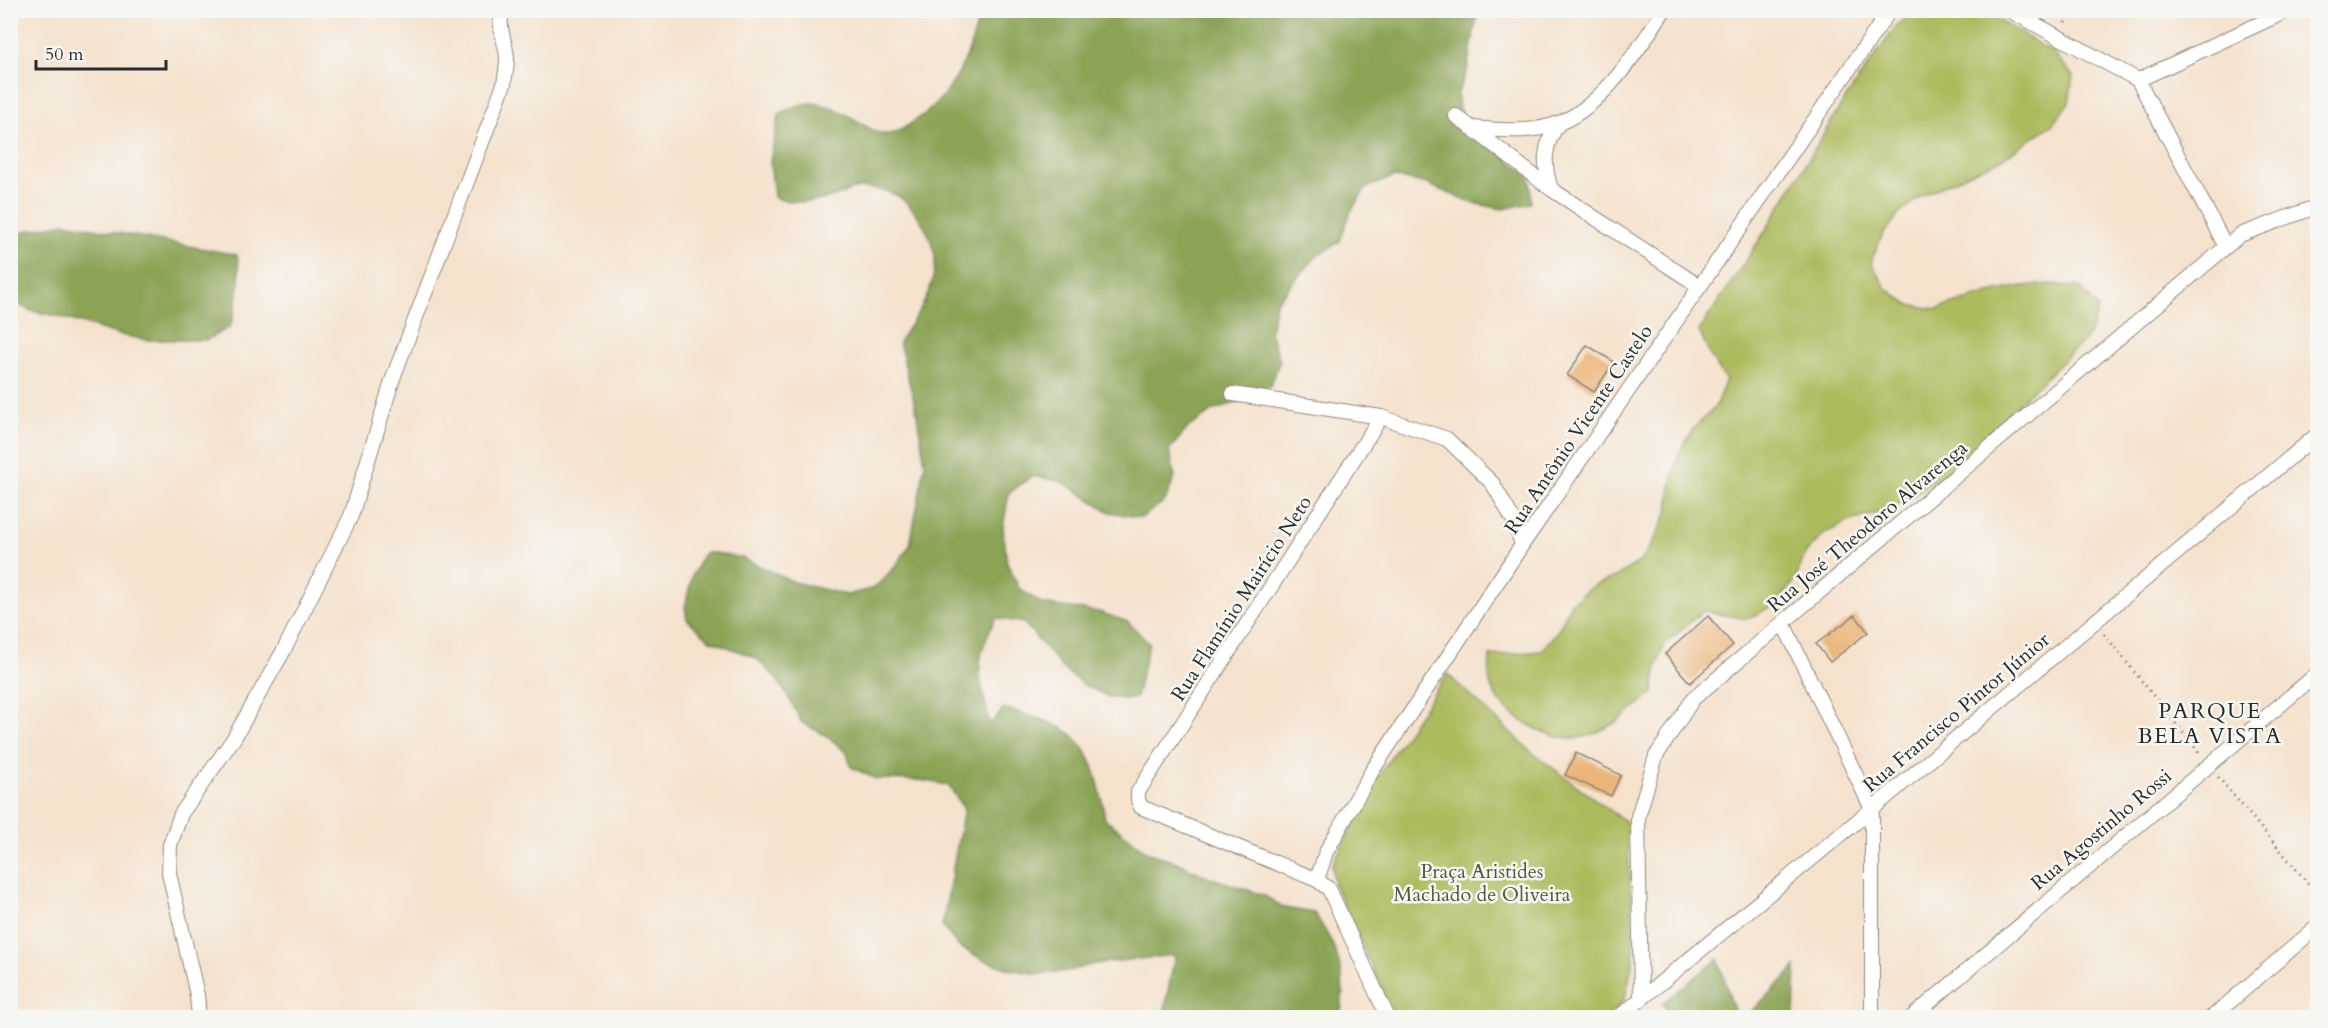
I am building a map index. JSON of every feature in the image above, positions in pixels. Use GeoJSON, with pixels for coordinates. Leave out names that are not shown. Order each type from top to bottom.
{"type":"FeatureCollection","features":[{"type":"Feature","properties":{"kind":"street"},"geometry":{"type":"LineString","coordinates":[[199,1017],[197,995],[169,873],[170,845],[181,814],[234,738],[284,650],[351,516],[393,378],[504,84],[507,57],[502,37],[501,14],[503,10]]}},
{"type":"Feature","properties":{"kind":"street"},"geometry":{"type":"LineString","coordinates":[[1471,128],[1534,129],[1559,123],[1591,103],[1616,79],[1664,10]]}},
{"type":"Feature","properties":{"kind":"street","name":"Rua Antônio Vicente Castelo"},"geometry":{"type":"LineString","coordinates":[[1317,880],[1326,852],[1372,771],[1522,545],[1890,10]]}},
{"type":"Feature","properties":{"kind":"street"},"geometry":{"type":"LineString","coordinates":[[2009,10],[2138,80],[2226,247]]}},
{"type":"Feature","properties":{"kind":"street"},"geometry":{"type":"LineString","coordinates":[[2138,80],[2289,10]]}},
{"type":"Feature","properties":{"kind":"street"},"geometry":{"type":"LineString","coordinates":[[1456,116],[1551,189],[1700,286]]}},
{"type":"Feature","properties":{"kind":"street"},"geometry":{"type":"LineString","coordinates":[[1551,189],[1544,160],[1547,144],[1559,123]]}},
{"type":"Feature","properties":{"kind":"street","name":"Rua José Theodoro Alvarenga"},"geometry":{"type":"LineString","coordinates":[[1641,998],[1638,817],[1656,756],[1693,699],[2226,247],[2240,236],[2318,206]]}},
{"type":"Feature","properties":{"kind":"street"},"geometry":{"type":"LineString","coordinates":[[1233,394],[1381,417],[1447,439],[1493,484],[1515,523],[1522,545]]}},
{"type":"Feature","properties":{"kind":"street","name":"Rua Flamínio Mairício Neto"},"geometry":{"type":"LineString","coordinates":[[1317,880],[1141,807],[1138,792],[1381,417]]}},
{"type":"Feature","properties":{"kind":"street","name":"Rua Francisco Pintor Júnior"},"geometry":{"type":"LineString","coordinates":[[1618,1017],[1872,809],[2318,434]]}},
{"type":"Feature","properties":{"kind":"street"},"geometry":{"type":"LineString","coordinates":[[1783,623],[1872,809],[1872,1017]]}},
{"type":"Feature","properties":{"kind":"street","name":"Rua Agostinho Rossi"},"geometry":{"type":"LineString","coordinates":[[1911,1017],[2318,672]]}},
{"type":"Feature","properties":{"kind":"street"},"geometry":{"type":"LineString","coordinates":[[1317,880],[1329,889],[1388,1017]]}},
{"type":"Feature","properties":{"kind":"street"},"geometry":{"type":"LineString","coordinates":[[2211,1017],[2318,926]]}},
{"type":"Feature","properties":{"kind":"path"},"geometry":{"type":"LineString","coordinates":[[2094,622],[2208,764],[2318,895]]}},
{"type":"Feature","properties":{"kind":"green space"},"geometry":{"type":"Polygon","coordinates":[[[1918,10],[1980,11],[2055,54],[2073,76],[2069,103],[2052,125],[2003,158],[1921,196],[1899,214],[1882,236],[1871,262],[1886,288],[1909,305],[1937,309],[2022,286],[2052,284],[2080,287],[2098,309],[2089,336],[1951,470],[1904,502],[1879,513],[1850,521],[1825,533],[1805,554],[1795,581],[1773,606],[1747,619],[1703,611],[1665,644],[1657,665],[1653,693],[1620,719],[1593,734],[1571,738],[1542,732],[1528,725],[1504,706],[1495,695],[1489,680],[1490,656],[1541,651],[1559,629],[1571,603],[1593,586],[1615,577],[1641,561],[1668,511],[1679,454],[1693,429],[1715,407],[1726,380],[1711,357],[1699,331],[1764,233],[1845,99],[1897,25],[1918,10]]]}},
{"type":"Feature","properties":{"kind":"green space"},"geometry":{"type":"Polygon","coordinates":[[[980,11],[1478,11],[1467,71],[1457,95],[1462,122],[1530,177],[1531,203],[1503,209],[1473,203],[1424,183],[1394,177],[1366,188],[1351,211],[1340,241],[1316,257],[1276,302],[1270,332],[1280,360],[1271,385],[1242,400],[1213,411],[1189,427],[1169,450],[1175,477],[1165,501],[1141,518],[1110,512],[1063,482],[1033,476],[1009,493],[1003,527],[1004,538],[1007,563],[1019,588],[1042,604],[1099,612],[1128,622],[1149,643],[1136,697],[1133,699],[1111,698],[1084,685],[1062,668],[1024,623],[996,618],[980,659],[981,682],[990,725],[1004,708],[1045,721],[1070,733],[1087,754],[1093,766],[1105,819],[1149,853],[1177,862],[1203,875],[1263,895],[1285,908],[1314,913],[1329,938],[1339,962],[1343,988],[1340,1017],[1163,1017],[1175,955],[1094,964],[1068,971],[1038,974],[1009,969],[959,947],[942,926],[964,809],[948,785],[919,780],[876,779],[851,767],[847,753],[827,736],[802,723],[776,678],[756,658],[710,640],[687,619],[685,607],[692,576],[704,553],[742,558],[794,582],[847,595],[874,588],[895,567],[910,545],[925,464],[916,409],[899,342],[923,305],[931,285],[935,263],[933,246],[925,228],[908,205],[898,196],[886,192],[859,188],[837,196],[806,202],[774,197],[770,161],[779,115],[801,104],[821,104],[885,134],[901,130],[927,112],[939,101],[958,74],[971,44],[980,11]]]}},
{"type":"Feature","properties":{"kind":"green space"},"geometry":{"type":"Polygon","coordinates":[[[65,223],[237,255],[238,291],[230,327],[207,340],[147,340],[31,311],[11,301],[11,234],[65,223]]]}},
{"type":"Feature","properties":{"kind":"green space","name":"Praça Aristides Machado de Oliveira"},"geometry":{"type":"Polygon","coordinates":[[[1447,674],[1534,754],[1627,823],[1634,957],[1625,998],[1606,1017],[1395,1017],[1334,884],[1332,865],[1378,776],[1447,674]]]}},
{"type":"Feature","properties":{"kind":"green space"},"geometry":{"type":"Polygon","coordinates":[[[1718,959],[1736,1017],[1669,1017],[1663,1003],[1718,959]]]}},
{"type":"Feature","properties":{"kind":"green space"},"geometry":{"type":"Polygon","coordinates":[[[1796,967],[1794,1017],[1746,1017],[1796,967]]]}},
{"type":"Feature","properties":{"kind":"building"},"geometry":{"type":"Polygon","coordinates":[[[1587,345],[1614,362],[1594,392],[1567,375],[1587,345]]]}},
{"type":"Feature","properties":{"kind":"building"},"geometry":{"type":"Polygon","coordinates":[[[1855,615],[1868,632],[1830,662],[1816,644],[1855,615]]]}},
{"type":"Feature","properties":{"kind":"building"},"geometry":{"type":"Polygon","coordinates":[[[1708,616],[1733,645],[1690,683],[1665,654],[1708,616]]]}},
{"type":"Feature","properties":{"kind":"building"},"geometry":{"type":"Polygon","coordinates":[[[1576,753],[1621,775],[1611,796],[1565,775],[1576,753]]]}},
{"type":"Feature","properties":{"kind":"district","name":"PARQUE BELA VISTA"},"geometry":{"type":"Point","coordinates":[2210,722]}}]}
